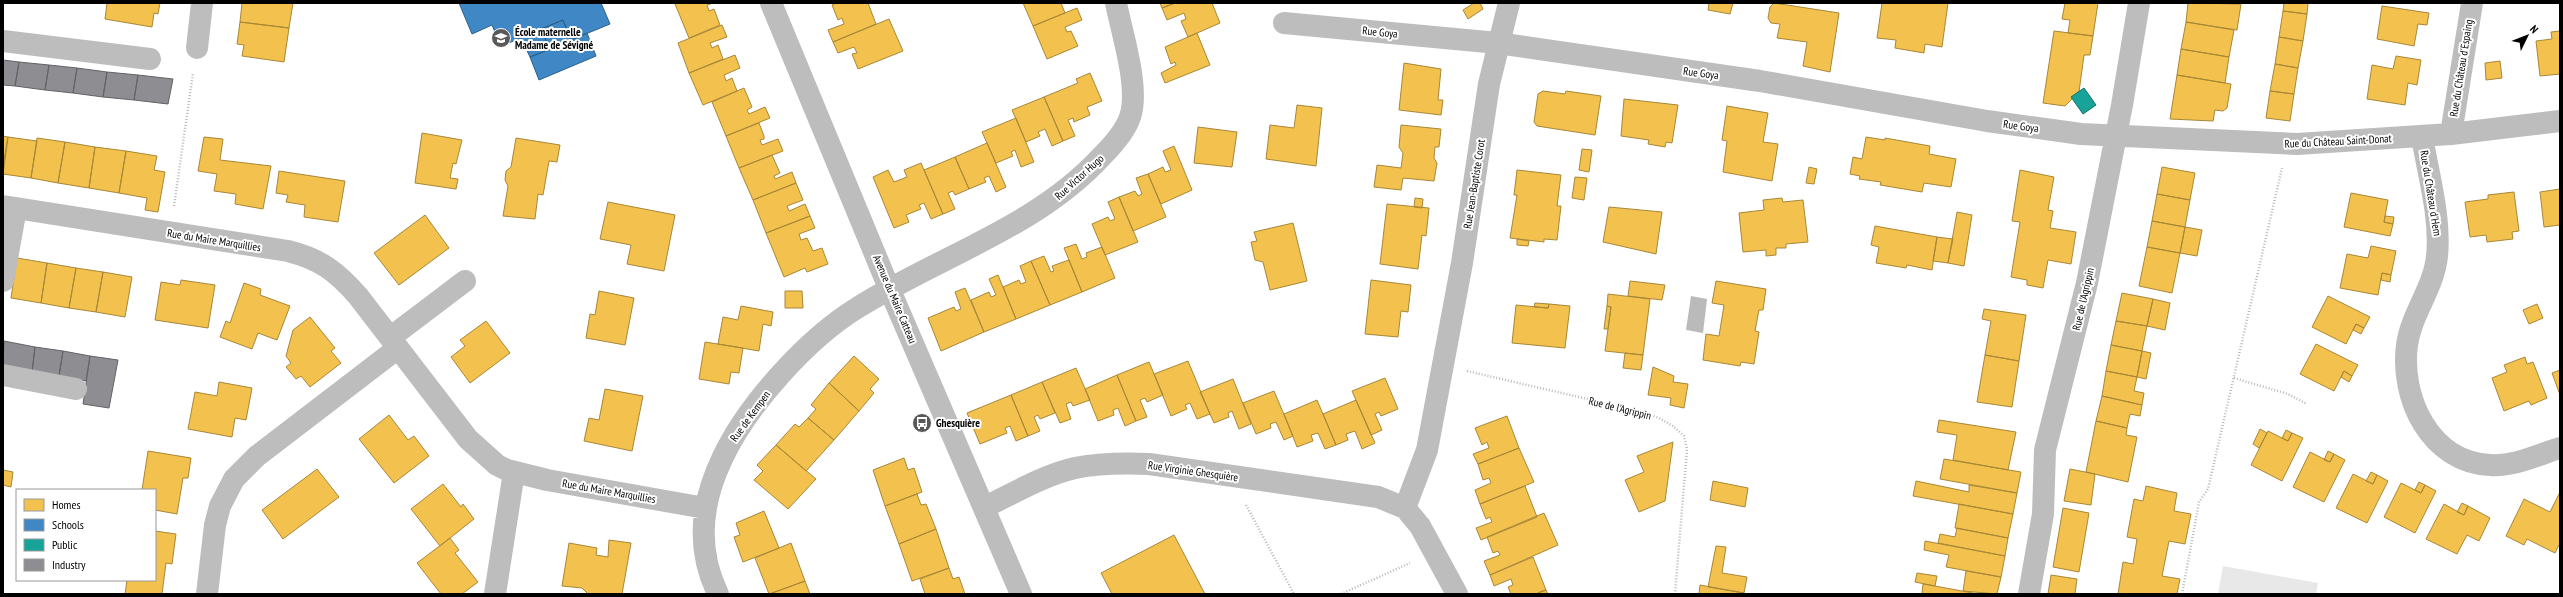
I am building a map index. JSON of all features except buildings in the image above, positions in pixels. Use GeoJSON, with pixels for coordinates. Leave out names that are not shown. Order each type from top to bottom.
{"type":"FeatureCollection","features":[{"type":"Feature","properties":{"kind":"street"},"geometry":{"type":"LineString","coordinates":[[197,48],[202,3]]}},
{"type":"Feature","properties":{"kind":"street","name":"Avenue du Maire Catteau"},"geometry":{"type":"LineString","coordinates":[[771,3],[889,288],[985,507],[1021,594]]}},
{"type":"Feature","properties":{"kind":"street","name":"Rue Victor Hugo"},"geometry":{"type":"LineString","coordinates":[[889,288],[970,248],[1050,203],[1078,180],[1114,143],[1129,119],[1135,93],[1116,3]]}},
{"type":"Feature","properties":{"kind":"street","name":"Rue Jean-Baptiste Corot"},"geometry":{"type":"LineString","coordinates":[[1405,508],[1427,450],[1462,263],[1489,84],[1509,3]]}},
{"type":"Feature","properties":{"kind":"street","name":"Rue de l'Agrippin"},"geometry":{"type":"LineString","coordinates":[[2029,594],[2043,514],[2045,450],[2087,283],[2116,134],[2139,3]]}},
{"type":"Feature","properties":{"kind":"street","name":"Rue du Château d'Espaing"},"geometry":{"type":"LineString","coordinates":[[2451,134],[2472,3]]}},
{"type":"Feature","properties":{"kind":"street","name":"Rue Goya"},"geometry":{"type":"LineString","coordinates":[[1284,22],[1498,43],[1760,81],[1986,121],[2082,134],[2116,134]]}},
{"type":"Feature","properties":{"kind":"street"},"geometry":{"type":"LineString","coordinates":[[3,41],[150,58]]}},
{"type":"Feature","properties":{"kind":"street","name":"Rue du Château Saint-Donat"},"geometry":{"type":"LineString","coordinates":[[2116,134],[2160,139],[2288,144],[2451,134],[2560,121]]}},
{"type":"Feature","properties":{"kind":"street","name":"Rue du Château d'Hem"},"geometry":{"type":"LineString","coordinates":[[2422,136],[2438,239],[2432,279],[2407,344],[2408,389],[2418,418],[2430,435],[2448,451],[2470,461],[2490,465],[2512,464],[2560,448]]}},
{"type":"Feature","properties":{"kind":"street"},"geometry":{"type":"LineString","coordinates":[[3,281],[10,207]]}},
{"type":"Feature","properties":{"kind":"street","name":"Rue du Maire Marquillies"},"geometry":{"type":"LineString","coordinates":[[10,207],[288,251],[318,260],[345,280],[468,439],[497,464],[514,472],[547,480],[705,508]]}},
{"type":"Feature","properties":{"kind":"street"},"geometry":{"type":"LineString","coordinates":[[207,594],[215,525],[220,506],[234,479],[256,456],[395,343],[465,281]]}},
{"type":"Feature","properties":{"kind":"street","name":"Rue de Kempen"},"geometry":{"type":"LineString","coordinates":[[718,594],[712,582],[704,547],[705,508],[716,472],[735,433],[782,374],[831,325],[889,288]]}},
{"type":"Feature","properties":{"kind":"street"},"geometry":{"type":"LineString","coordinates":[[3,375],[76,390]]}},
{"type":"Feature","properties":{"kind":"street","name":"Rue Virginie Ghesquière"},"geometry":{"type":"LineString","coordinates":[[985,507],[1050,476],[1088,466],[1149,464],[1378,497],[1405,508]]}},
{"type":"Feature","properties":{"kind":"street"},"geometry":{"type":"LineString","coordinates":[[495,594],[514,472]]}},
{"type":"Feature","properties":{"kind":"street"},"geometry":{"type":"LineString","coordinates":[[1405,508],[1420,526],[1457,594]]}},
{"type":"Feature","properties":{"kind":"path"},"geometry":{"type":"LineString","coordinates":[[170,232],[197,48]]}},
{"type":"Feature","properties":{"kind":"path"},"geometry":{"type":"LineString","coordinates":[[2182,594],[2199,502],[2208,490],[2288,144]]}},
{"type":"Feature","properties":{"kind":"path","name":"Rue de l'Agrippin"},"geometry":{"type":"LineString","coordinates":[[1443,365],[1639,411],[1673,426],[1684,436],[1687,448],[1675,594]]}},
{"type":"Feature","properties":{"kind":"path"},"geometry":{"type":"LineString","coordinates":[[2234,378],[2288,394],[2307,404]]}},
{"type":"Feature","properties":{"kind":"path"},"geometry":{"type":"LineString","coordinates":[[1231,476],[1294,594]]}},
{"type":"Feature","properties":{"kind":"path"},"geometry":{"type":"LineString","coordinates":[[1341,594],[1435,552]]}},
{"type":"Feature","properties":{"kind":"shaded area"},"geometry":{"type":"Polygon","coordinates":[[[1691,296],[1707,299],[1703,333],[1686,330],[1691,296]]]}},
{"type":"Feature","properties":{"kind":"shaded area"},"geometry":{"type":"Polygon","coordinates":[[[2223,566],[2318,583],[2316,594],[2218,594],[2223,566]]]}},
{"type":"Feature","properties":{"kind":"place","name":"École maternelle Madame de Sévigné"},"geometry":{"type":"Point","coordinates":[501,38]}},
{"type":"Feature","properties":{"kind":"place","name":"Ghesquière"},"geometry":{"type":"Point","coordinates":[922,423]}}]}
